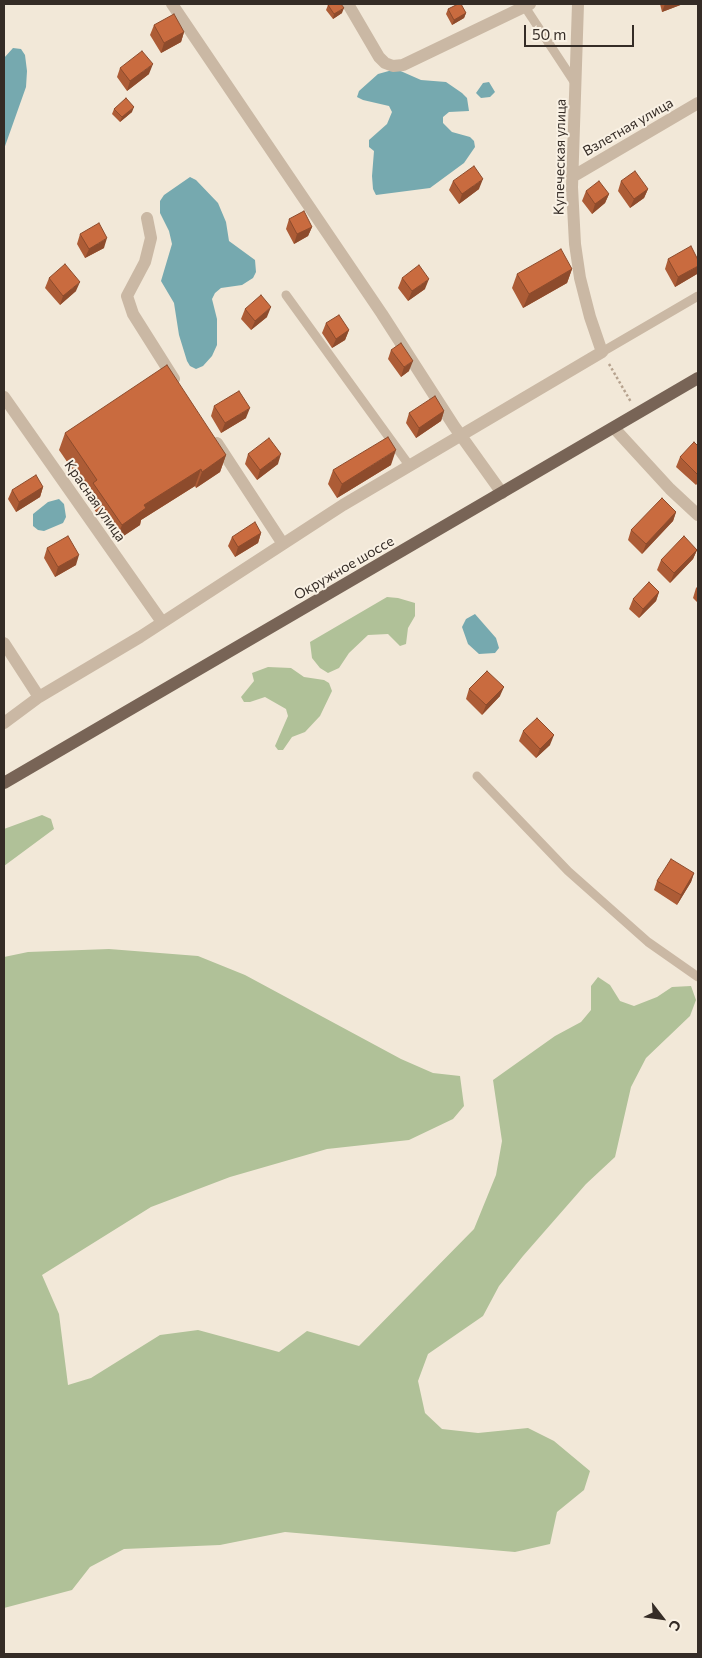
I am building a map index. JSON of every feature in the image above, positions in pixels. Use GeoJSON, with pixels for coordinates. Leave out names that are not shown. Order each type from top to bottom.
{"type":"FeatureCollection","features":[{"type":"Feature","properties":{"kind":"main road","name":"Окружное шоссе"},"geometry":{"type":"LineString","coordinates":[[4,783],[698,378]]}},
{"type":"Feature","properties":{"kind":"street"},"geometry":{"type":"LineString","coordinates":[[172,4],[382,314],[460,434],[502,493]]}},
{"type":"Feature","properties":{"kind":"street"},"geometry":{"type":"LineString","coordinates":[[348,4],[379,57],[385,63],[393,66],[403,65],[526,5]]}},
{"type":"Feature","properties":{"kind":"street","name":"Купеческая улица"},"geometry":{"type":"LineString","coordinates":[[578,4],[572,177],[576,244],[580,278],[590,317],[602,352]]}},
{"type":"Feature","properties":{"kind":"street","name":"Взлетная улица"},"geometry":{"type":"LineString","coordinates":[[572,177],[698,103]]}},
{"type":"Feature","properties":{"kind":"street"},"geometry":{"type":"LineString","coordinates":[[147,218],[151,238],[145,262],[127,296],[133,314],[179,386]]}},
{"type":"Feature","properties":{"kind":"street"},"geometry":{"type":"LineString","coordinates":[[4,723],[39,697],[162,622],[409,465],[602,352]]}},
{"type":"Feature","properties":{"kind":"street","name":"Красная улица"},"geometry":{"type":"LineString","coordinates":[[4,397],[162,622]]}},
{"type":"Feature","properties":{"kind":"street"},"geometry":{"type":"LineString","coordinates":[[614,428],[670,489],[698,515]]}},
{"type":"Feature","properties":{"kind":"street"},"geometry":{"type":"LineString","coordinates":[[212,436],[283,544]]}},
{"type":"Feature","properties":{"kind":"street"},"geometry":{"type":"LineString","coordinates":[[4,643],[39,697]]}},
{"type":"Feature","properties":{"kind":"lane"},"geometry":{"type":"LineString","coordinates":[[526,5],[576,84]]}},
{"type":"Feature","properties":{"kind":"lane"},"geometry":{"type":"LineString","coordinates":[[286,295],[409,465]]}},
{"type":"Feature","properties":{"kind":"lane"},"geometry":{"type":"LineString","coordinates":[[602,352],[698,296]]}},
{"type":"Feature","properties":{"kind":"lane"},"geometry":{"type":"LineString","coordinates":[[477,776],[568,870],[648,942],[698,977]]}},
{"type":"Feature","properties":{"kind":"path"},"geometry":{"type":"LineString","coordinates":[[602,352],[632,402]]}},
{"type":"Feature","properties":{"kind":"green space"},"geometry":{"type":"Polygon","coordinates":[[[387,597],[415,603],[415,616],[408,628],[406,644],[400,646],[388,634],[368,635],[349,653],[339,668],[328,673],[320,668],[312,658],[310,642],[387,597]]]}},
{"type":"Feature","properties":{"kind":"green space"},"geometry":{"type":"Polygon","coordinates":[[[268,667],[291,668],[304,677],[324,680],[329,683],[332,691],[320,716],[305,732],[292,737],[283,750],[278,750],[275,746],[288,716],[286,709],[265,697],[244,702],[241,697],[254,681],[252,673],[268,667]]]}},
{"type":"Feature","properties":{"kind":"green space"},"geometry":{"type":"Polygon","coordinates":[[[42,815],[51,819],[54,829],[4,866],[4,829],[42,815]]]}},
{"type":"Feature","properties":{"kind":"green space"},"geometry":{"type":"Polygon","coordinates":[[[109,949],[198,956],[245,975],[401,1059],[433,1073],[460,1076],[464,1106],[453,1119],[409,1140],[327,1149],[230,1177],[151,1207],[42,1275],[59,1314],[68,1385],[91,1378],[160,1335],[198,1330],[279,1352],[307,1331],[359,1346],[474,1229],[496,1175],[502,1141],[493,1080],[555,1036],[581,1022],[591,1010],[591,986],[598,977],[610,985],[620,1001],[634,1006],[657,997],[672,987],[691,986],[696,1000],[690,1016],[646,1058],[631,1087],[615,1157],[586,1184],[523,1256],[499,1286],[483,1316],[428,1354],[418,1381],[425,1413],[442,1429],[478,1433],[528,1428],[554,1441],[590,1471],[584,1490],[557,1512],[550,1544],[515,1552],[285,1532],[220,1545],[124,1549],[90,1567],[72,1590],[4,1608],[4,957],[28,952],[109,949]]]}},
{"type":"Feature","properties":{"kind":"water"},"geometry":{"type":"Polygon","coordinates":[[[13,48],[21,49],[25,55],[26,87],[4,149],[4,58],[13,48]]]}},
{"type":"Feature","properties":{"kind":"water"},"geometry":{"type":"Polygon","coordinates":[[[396,69],[421,80],[446,82],[462,93],[467,98],[469,111],[449,112],[443,117],[443,123],[452,132],[470,137],[474,141],[475,147],[464,163],[430,188],[376,195],[373,189],[372,176],[374,151],[369,147],[369,140],[387,124],[392,112],[389,106],[357,97],[359,91],[378,74],[396,69]]]}},
{"type":"Feature","properties":{"kind":"water"},"geometry":{"type":"Polygon","coordinates":[[[489,82],[495,92],[490,97],[481,98],[476,93],[483,83],[489,82]]]}},
{"type":"Feature","properties":{"kind":"water"},"geometry":{"type":"Polygon","coordinates":[[[190,177],[196,180],[218,203],[226,222],[229,241],[255,260],[256,272],[253,278],[242,285],[221,288],[215,293],[212,299],[217,319],[217,345],[212,356],[203,366],[196,369],[190,366],[187,361],[179,335],[174,303],[161,281],[172,244],[169,231],[160,213],[160,201],[164,195],[190,177]]]}},
{"type":"Feature","properties":{"kind":"water"},"geometry":{"type":"Polygon","coordinates":[[[59,499],[64,504],[66,517],[63,523],[44,531],[38,530],[33,526],[33,514],[48,502],[59,499]]]}},
{"type":"Feature","properties":{"kind":"water"},"geometry":{"type":"Polygon","coordinates":[[[475,614],[496,638],[499,648],[495,653],[479,654],[468,644],[462,627],[466,619],[475,614]]]}},
{"type":"Feature","properties":{"kind":"building"},"geometry":{"type":"Polygon","coordinates":[[[341,4],[344,8],[334,14],[328,5],[341,4]]]}},
{"type":"Feature","properties":{"kind":"building"},"geometry":{"type":"Polygon","coordinates":[[[461,4],[466,13],[454,20],[448,9],[461,4]]]}},
{"type":"Feature","properties":{"kind":"building"},"geometry":{"type":"Polygon","coordinates":[[[174,14],[184,32],[164,43],[154,25],[174,14]]]}},
{"type":"Feature","properties":{"kind":"building"},"geometry":{"type":"Polygon","coordinates":[[[142,51],[153,64],[130,81],[120,68],[142,51]]]}},
{"type":"Feature","properties":{"kind":"building"},"geometry":{"type":"Polygon","coordinates":[[[126,98],[134,107],[122,117],[114,109],[126,98]]]}},
{"type":"Feature","properties":{"kind":"building"},"geometry":{"type":"Polygon","coordinates":[[[474,166],[483,179],[462,194],[453,181],[474,166]]]}},
{"type":"Feature","properties":{"kind":"building"},"geometry":{"type":"Polygon","coordinates":[[[635,171],[648,189],[634,199],[621,181],[635,171]]]}},
{"type":"Feature","properties":{"kind":"building"},"geometry":{"type":"Polygon","coordinates":[[[599,181],[609,194],[595,204],[586,191],[599,181]]]}},
{"type":"Feature","properties":{"kind":"building"},"geometry":{"type":"Polygon","coordinates":[[[304,211],[312,227],[297,234],[289,219],[304,211]]]}},
{"type":"Feature","properties":{"kind":"building"},"geometry":{"type":"Polygon","coordinates":[[[99,223],[107,238],[89,249],[80,234],[99,223]]]}},
{"type":"Feature","properties":{"kind":"building"},"geometry":{"type":"Polygon","coordinates":[[[691,246],[698,260],[698,266],[678,277],[668,259],[691,246]]]}},
{"type":"Feature","properties":{"kind":"building"},"geometry":{"type":"Polygon","coordinates":[[[561,249],[572,269],[529,294],[517,274],[561,249]]]}},
{"type":"Feature","properties":{"kind":"building"},"geometry":{"type":"Polygon","coordinates":[[[65,264],[80,282],[63,296],[49,278],[65,264]]]}},
{"type":"Feature","properties":{"kind":"building"},"geometry":{"type":"Polygon","coordinates":[[[419,265],[429,279],[412,291],[402,278],[419,265]]]}},
{"type":"Feature","properties":{"kind":"building"},"geometry":{"type":"Polygon","coordinates":[[[261,295],[271,307],[255,321],[245,309],[261,295]]]}},
{"type":"Feature","properties":{"kind":"building"},"geometry":{"type":"Polygon","coordinates":[[[339,315],[349,330],[336,339],[326,323],[339,315]]]}},
{"type":"Feature","properties":{"kind":"building"},"geometry":{"type":"Polygon","coordinates":[[[401,343],[413,361],[404,367],[391,350],[401,343]]]}},
{"type":"Feature","properties":{"kind":"building"},"geometry":{"type":"Polygon","coordinates":[[[167,365],[226,455],[202,472],[201,469],[144,505],[146,508],[122,525],[93,483],[97,480],[65,433],[167,365]]]}},
{"type":"Feature","properties":{"kind":"building"},"geometry":{"type":"Polygon","coordinates":[[[239,391],[250,408],[225,423],[214,406],[239,391]]]}},
{"type":"Feature","properties":{"kind":"building"},"geometry":{"type":"Polygon","coordinates":[[[435,396],[444,411],[419,428],[409,413],[435,396]]]}},
{"type":"Feature","properties":{"kind":"building"},"geometry":{"type":"Polygon","coordinates":[[[388,437],[396,450],[342,484],[333,470],[388,437]]]}},
{"type":"Feature","properties":{"kind":"building"},"geometry":{"type":"Polygon","coordinates":[[[269,438],[281,454],[260,470],[248,454],[269,438]]]}},
{"type":"Feature","properties":{"kind":"building"},"geometry":{"type":"Polygon","coordinates":[[[694,442],[698,446],[698,475],[680,457],[694,442]]]}},
{"type":"Feature","properties":{"kind":"building"},"geometry":{"type":"Polygon","coordinates":[[[36,475],[43,487],[19,502],[12,490],[36,475]]]}},
{"type":"Feature","properties":{"kind":"building"},"geometry":{"type":"Polygon","coordinates":[[[662,498],[676,512],[646,544],[631,530],[662,498]]]}},
{"type":"Feature","properties":{"kind":"building"},"geometry":{"type":"Polygon","coordinates":[[[255,522],[261,533],[238,547],[232,537],[255,522]]]}},
{"type":"Feature","properties":{"kind":"building"},"geometry":{"type":"Polygon","coordinates":[[[68,536],[79,555],[58,567],[47,548],[68,536]]]}},
{"type":"Feature","properties":{"kind":"building"},"geometry":{"type":"Polygon","coordinates":[[[684,536],[697,550],[674,573],[661,560],[684,536]]]}},
{"type":"Feature","properties":{"kind":"building"},"geometry":{"type":"Polygon","coordinates":[[[649,582],[659,592],[643,609],[633,599],[649,582]]]}},
{"type":"Feature","properties":{"kind":"building"},"geometry":{"type":"Polygon","coordinates":[[[487,671],[504,687],[486,705],[469,689],[487,671]]]}},
{"type":"Feature","properties":{"kind":"building"},"geometry":{"type":"Polygon","coordinates":[[[537,718],[554,735],[540,749],[523,731],[537,718]]]}},
{"type":"Feature","properties":{"kind":"building"},"geometry":{"type":"Polygon","coordinates":[[[671,859],[694,873],[681,895],[657,881],[671,859]]]}}]}
